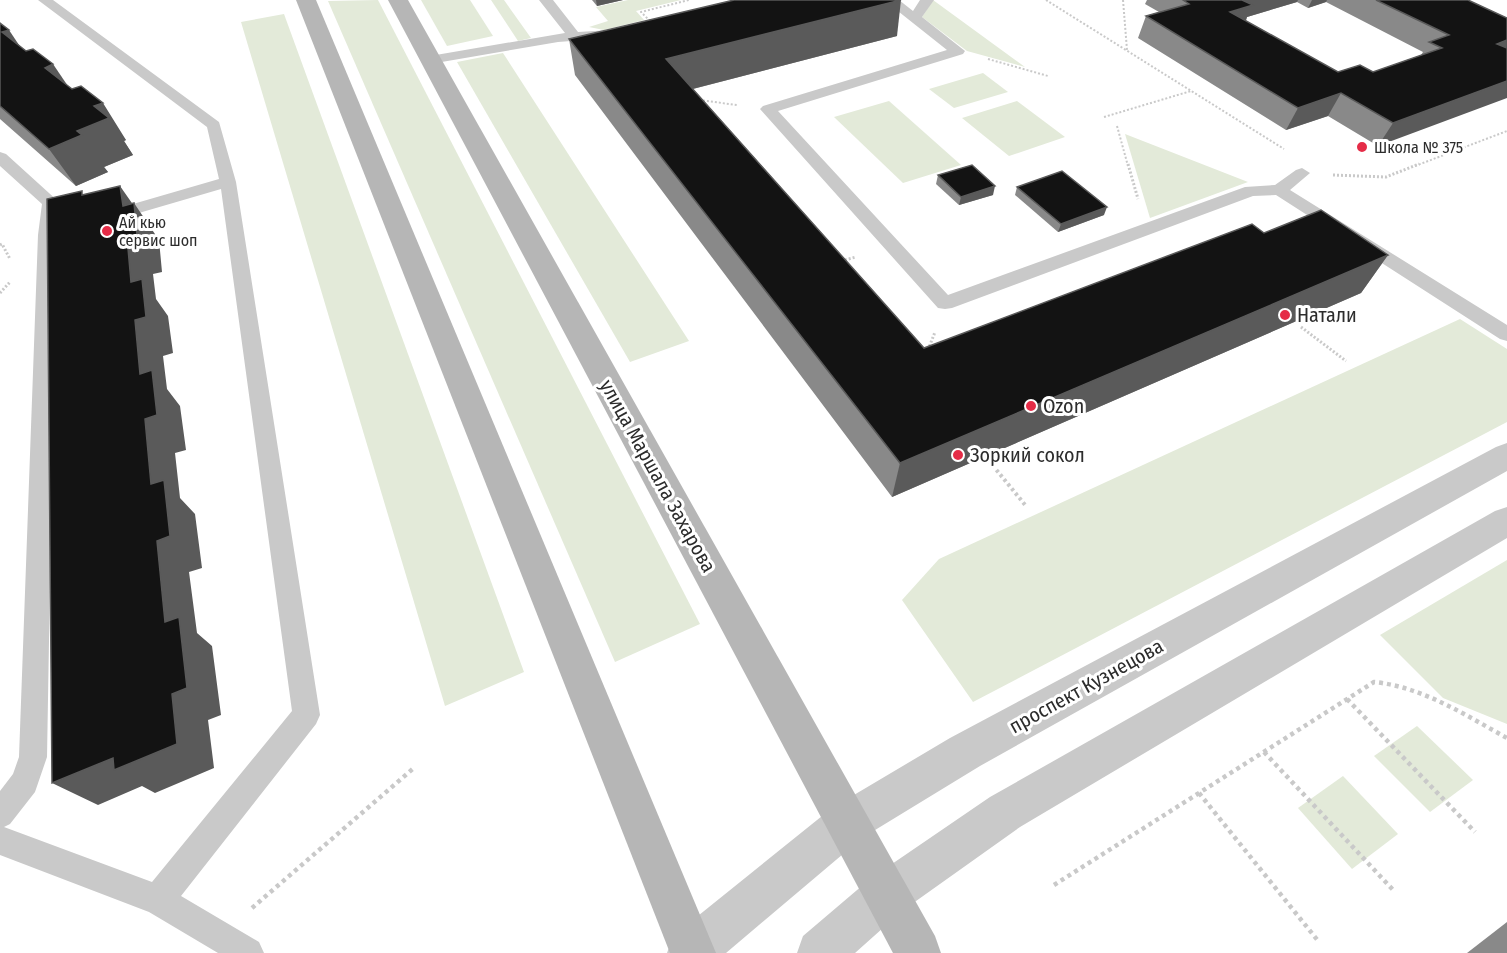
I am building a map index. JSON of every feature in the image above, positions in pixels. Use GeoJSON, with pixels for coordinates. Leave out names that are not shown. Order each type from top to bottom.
{"type":"FeatureCollection","features":[{"type":"Feature","properties":{"kind":"street"},"geometry":{"type":"LineString","coordinates":[[306,0],[692,952]]}},
{"type":"Feature","properties":{"kind":"street","name":"улица Маршала Захарова"},"geometry":{"type":"LineString","coordinates":[[398,0],[918,953]]}},
{"type":"Feature","properties":{"kind":"street","name":"проспект Кузнецова"},"geometry":{"type":"LineString","coordinates":[[692,952],[847,823],[965,752],[1507,456]]}},
{"type":"Feature","properties":{"kind":"street"},"geometry":{"type":"LineString","coordinates":[[820,953],[886,895],[1005,812],[1507,521]]}},
{"type":"Feature","properties":{"kind":"lane"},"geometry":{"type":"LineString","coordinates":[[45,0],[213,125],[228,182],[306,715],[158,900]]}},
{"type":"Feature","properties":{"kind":"lane"},"geometry":{"type":"LineString","coordinates":[[546,0],[574,37]]}},
{"type":"Feature","properties":{"kind":"lane"},"geometry":{"type":"LineString","coordinates":[[891,0],[958,51]]}},
{"type":"Feature","properties":{"kind":"lane"},"geometry":{"type":"LineString","coordinates":[[915,18],[927,0]]}},
{"type":"Feature","properties":{"kind":"lane"},"geometry":{"type":"LineString","coordinates":[[430,60],[627,31]]}},
{"type":"Feature","properties":{"kind":"lane"},"geometry":{"type":"LineString","coordinates":[[958,51],[768,109],[945,303],[1251,191],[1279,190],[1507,334]]}},
{"type":"Feature","properties":{"kind":"lane"},"geometry":{"type":"LineString","coordinates":[[0,157],[51,203],[47,235],[33,757],[25,782],[0,814]]}},
{"type":"Feature","properties":{"kind":"lane"},"geometry":{"type":"LineString","coordinates":[[1279,190],[1302,173]]}},
{"type":"Feature","properties":{"kind":"lane"},"geometry":{"type":"LineString","coordinates":[[92,222],[228,182]]}},
{"type":"Feature","properties":{"kind":"lane"},"geometry":{"type":"LineString","coordinates":[[47,235],[69,228]]}},
{"type":"Feature","properties":{"kind":"lane"},"geometry":{"type":"LineString","coordinates":[[0,840],[158,900],[248,953]]}},
{"type":"Feature","properties":{"kind":"path"},"geometry":{"type":"LineString","coordinates":[[611,34],[615,30],[650,21],[641,12],[690,0]]}},
{"type":"Feature","properties":{"kind":"path"},"geometry":{"type":"LineString","coordinates":[[1046,0],[1287,151]]}},
{"type":"Feature","properties":{"kind":"path"},"geometry":{"type":"LineString","coordinates":[[1123,0],[1127,51]]}},
{"type":"Feature","properties":{"kind":"path"},"geometry":{"type":"LineString","coordinates":[[958,51],[1048,76]]}},
{"type":"Feature","properties":{"kind":"path"},"geometry":{"type":"LineString","coordinates":[[1104,117],[1191,91]]}},
{"type":"Feature","properties":{"kind":"path"},"geometry":{"type":"LineString","coordinates":[[691,99],[768,109]]}},
{"type":"Feature","properties":{"kind":"path"},"geometry":{"type":"LineString","coordinates":[[1117,126],[1143,217],[1162,224]]}},
{"type":"Feature","properties":{"kind":"path"},"geometry":{"type":"LineString","coordinates":[[1325,175],[1386,177],[1507,131]]}},
{"type":"Feature","properties":{"kind":"path"},"geometry":{"type":"LineString","coordinates":[[927,354],[945,303]]}},
{"type":"Feature","properties":{"kind":"path"},"geometry":{"type":"LineString","coordinates":[[1301,327],[1346,361]]}},
{"type":"Feature","properties":{"kind":"path"},"geometry":{"type":"LineString","coordinates":[[985,456],[1026,506]]}},
{"type":"Feature","properties":{"kind":"path"},"geometry":{"type":"LineString","coordinates":[[1054,885],[1374,682],[1390,682],[1419,693],[1507,738]]}},
{"type":"Feature","properties":{"kind":"path"},"geometry":{"type":"LineString","coordinates":[[1347,699],[1475,832]]}},
{"type":"Feature","properties":{"kind":"path"},"geometry":{"type":"LineString","coordinates":[[1264,752],[1395,892]]}},
{"type":"Feature","properties":{"kind":"path"},"geometry":{"type":"LineString","coordinates":[[220,936],[415,767]]}},
{"type":"Feature","properties":{"kind":"path"},"geometry":{"type":"LineString","coordinates":[[1199,793],[1318,942]]}},
{"type":"Feature","properties":{"kind":"green space"},"geometry":{"type":"Polygon","coordinates":[[[378,0],[700,624],[615,662],[328,1],[378,0]]]}},
{"type":"Feature","properties":{"kind":"green space"},"geometry":{"type":"Polygon","coordinates":[[[421,0],[470,0],[493,36],[447,46],[421,0]]]}},
{"type":"Feature","properties":{"kind":"green space"},"geometry":{"type":"Polygon","coordinates":[[[491,0],[504,0],[531,38],[518,41],[491,0]]]}},
{"type":"Feature","properties":{"kind":"green space"},"geometry":{"type":"Polygon","coordinates":[[[628,0],[681,0],[636,11],[644,20],[604,30],[589,27],[608,21],[596,7],[628,0]]]}},
{"type":"Feature","properties":{"kind":"green space"},"geometry":{"type":"Polygon","coordinates":[[[933,0],[1025,67],[967,51],[922,17],[933,0]]]}},
{"type":"Feature","properties":{"kind":"green space"},"geometry":{"type":"Polygon","coordinates":[[[284,14],[524,672],[445,706],[241,22],[284,14]]]}},
{"type":"Feature","properties":{"kind":"green space"},"geometry":{"type":"Polygon","coordinates":[[[503,53],[689,341],[630,362],[457,62],[503,53]]]}},
{"type":"Feature","properties":{"kind":"green space"},"geometry":{"type":"Polygon","coordinates":[[[983,73],[1008,92],[954,108],[929,89],[983,73]]]}},
{"type":"Feature","properties":{"kind":"green space"},"geometry":{"type":"Polygon","coordinates":[[[889,101],[961,165],[903,183],[834,117],[889,101]]]}},
{"type":"Feature","properties":{"kind":"green space"},"geometry":{"type":"Polygon","coordinates":[[[1017,101],[1065,137],[1009,156],[962,118],[1017,101]]]}},
{"type":"Feature","properties":{"kind":"green space"},"geometry":{"type":"Polygon","coordinates":[[[1125,134],[1248,182],[1150,218],[1125,134]]]}},
{"type":"Feature","properties":{"kind":"green space"},"geometry":{"type":"Polygon","coordinates":[[[1460,319],[1507,349],[1507,422],[973,702],[902,600],[939,559],[1460,319]]]}},
{"type":"Feature","properties":{"kind":"green space"},"geometry":{"type":"Polygon","coordinates":[[[1507,560],[1507,724],[1443,698],[1380,635],[1507,560]]]}},
{"type":"Feature","properties":{"kind":"green space"},"geometry":{"type":"Polygon","coordinates":[[[1417,726],[1473,780],[1430,812],[1374,756],[1417,726]]]}},
{"type":"Feature","properties":{"kind":"green space"},"geometry":{"type":"Polygon","coordinates":[[[1343,776],[1398,834],[1352,869],[1298,808],[1343,776]]]}},
{"type":"Feature","properties":{"kind":"building"},"geometry":{"type":"Polygon","coordinates":[[[734,0],[901,0],[666,59],[924,348],[1252,224],[1264,233],[1321,210],[1388,255],[900,463],[569,39],[734,0]]]}},
{"type":"Feature","properties":{"kind":"building"},"geometry":{"type":"Polygon","coordinates":[[[1183,0],[1242,0],[1253,5],[1230,12],[1338,72],[1360,65],[1373,72],[1442,48],[1429,42],[1449,35],[1376,0],[1468,0],[1507,18],[1507,40],[1497,44],[1507,48],[1507,81],[1393,123],[1341,93],[1298,108],[1146,16],[1189,4],[1183,0]]]}},
{"type":"Feature","properties":{"kind":"building"},"geometry":{"type":"Polygon","coordinates":[[[0,23],[9,30],[2,32],[26,51],[33,49],[53,64],[45,68],[72,89],[81,86],[103,103],[94,106],[109,118],[77,131],[82,135],[49,149],[0,106],[0,23]]]}},
{"type":"Feature","properties":{"kind":"building"},"geometry":{"type":"Polygon","coordinates":[[[972,165],[995,186],[961,197],[938,175],[972,165]]]}},
{"type":"Feature","properties":{"kind":"building"},"geometry":{"type":"Polygon","coordinates":[[[1062,171],[1107,207],[1061,224],[1017,187],[1062,171]]]}},
{"type":"Feature","properties":{"kind":"building"},"geometry":{"type":"Polygon","coordinates":[[[120,186],[123,206],[134,203],[137,235],[127,237],[131,282],[142,279],[146,317],[135,320],[140,374],[152,370],[157,415],[145,419],[151,484],[164,480],[170,536],[157,541],[165,622],[179,617],[187,688],[172,694],[177,744],[114,770],[113,758],[52,783],[47,199],[82,191],[82,195],[120,186]]]}},
{"type":"Feature","properties":{"kind":"place","name":"Школа № 375"},"geometry":{"type":"Point","coordinates":[1362,147]}},
{"type":"Feature","properties":{"kind":"place","name":"Ай кью сервис шоп"},"geometry":{"type":"Point","coordinates":[107,231]}},
{"type":"Feature","properties":{"kind":"place","name":"Натали"},"geometry":{"type":"Point","coordinates":[1285,315]}},
{"type":"Feature","properties":{"kind":"place","name":"Ozon"},"geometry":{"type":"Point","coordinates":[1031,406]}},
{"type":"Feature","properties":{"kind":"place","name":"Зоркий сокол"},"geometry":{"type":"Point","coordinates":[958,455]}}]}
